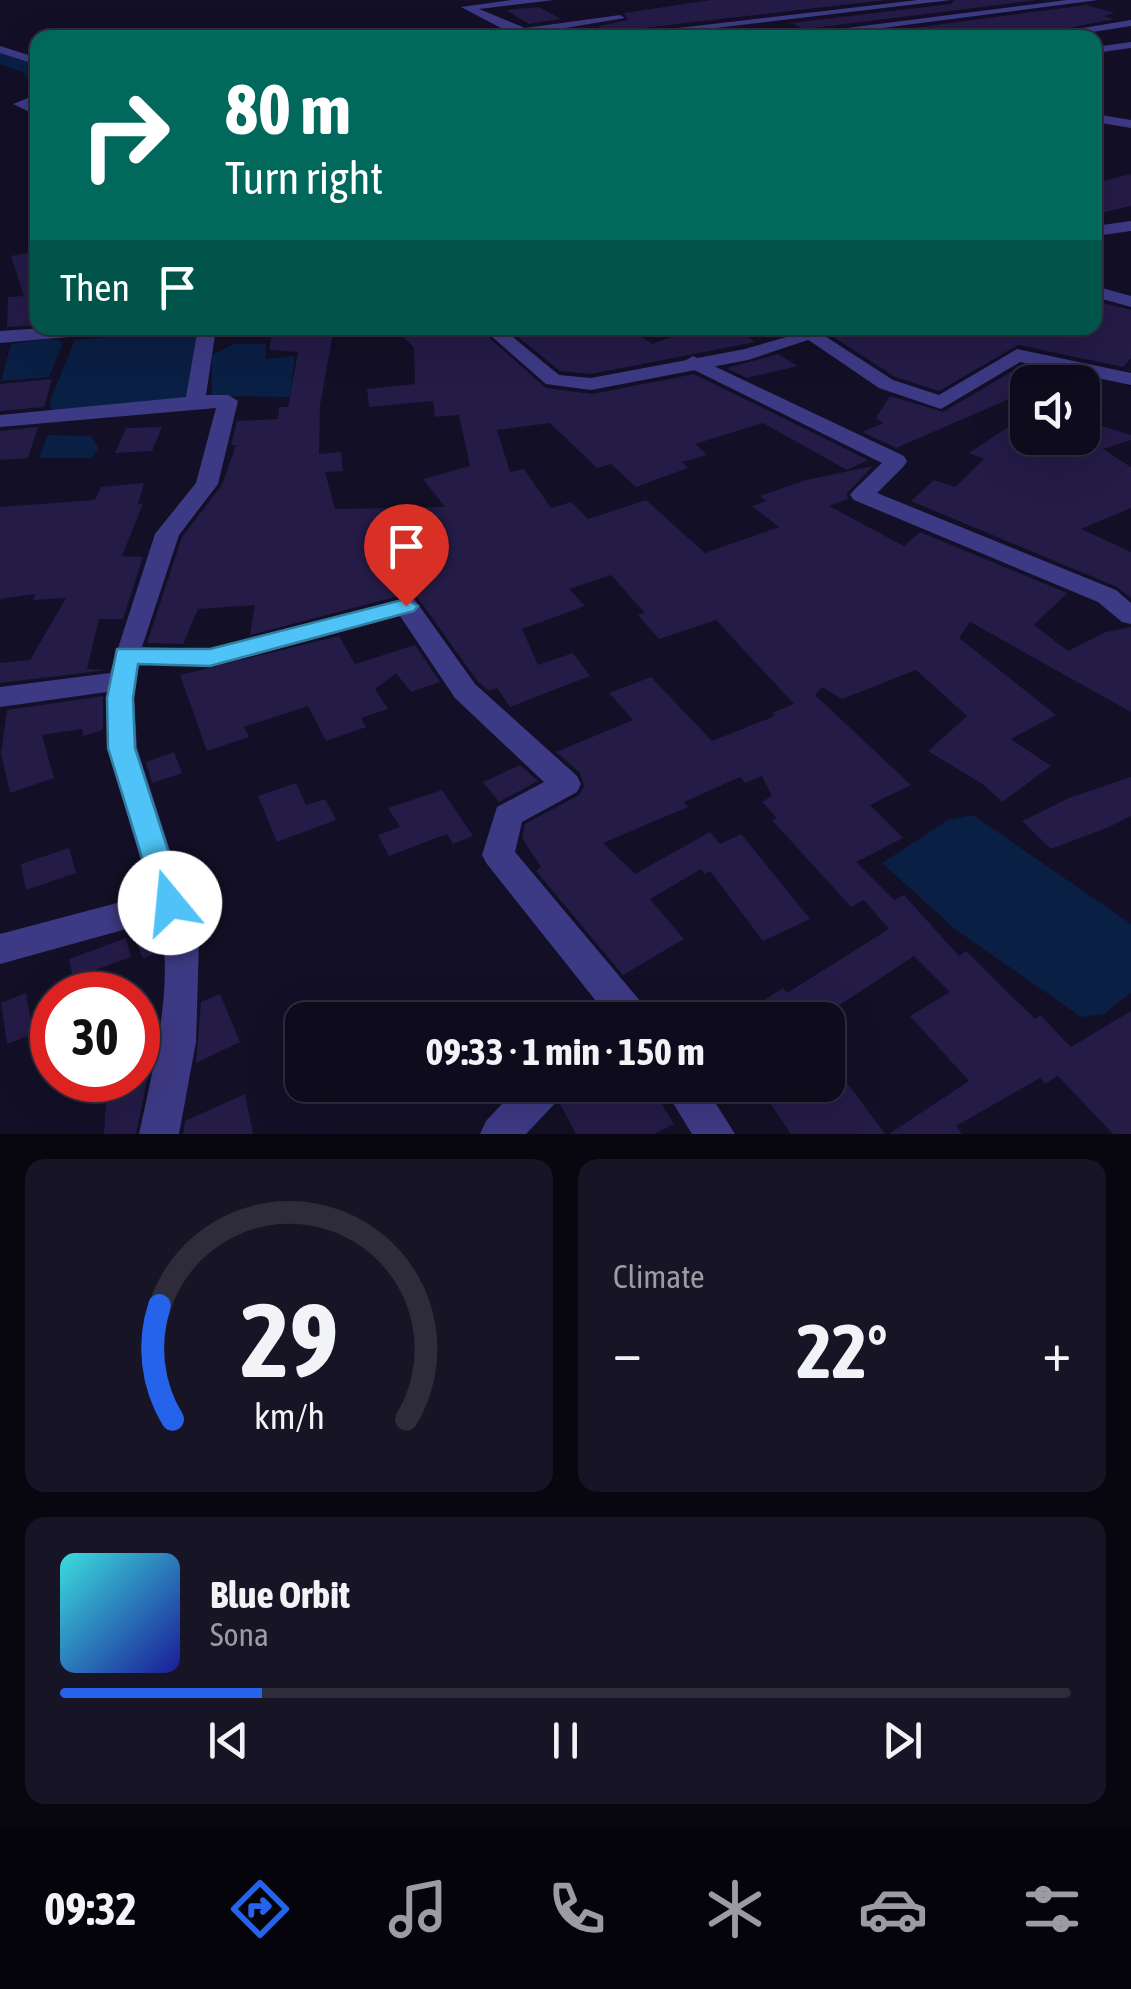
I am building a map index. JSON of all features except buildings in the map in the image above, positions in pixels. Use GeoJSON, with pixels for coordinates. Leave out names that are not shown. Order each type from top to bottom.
{"type":"FeatureCollection","features":[{"type":"Feature","properties":{"kind":"street"},"geometry":{"type":"LineString","coordinates":[[549,0],[466,8],[524,30],[626,18]]}},
{"type":"Feature","properties":{"kind":"street"},"geometry":{"type":"LineString","coordinates":[[858,0],[921,30]]}},
{"type":"Feature","properties":{"kind":"street"},"geometry":{"type":"LineString","coordinates":[[672,30],[946,0]]}},
{"type":"Feature","properties":{"kind":"street"},"geometry":{"type":"LineString","coordinates":[[843,30],[1093,0]]}},
{"type":"Feature","properties":{"kind":"street"},"geometry":{"type":"LineString","coordinates":[[1086,30],[1131,24]]}},
{"type":"Feature","properties":{"kind":"street"},"geometry":{"type":"LineString","coordinates":[[1102,49],[1131,44]]}},
{"type":"Feature","properties":{"kind":"street"},"geometry":{"type":"LineString","coordinates":[[0,49],[30,59]]}},
{"type":"Feature","properties":{"kind":"street"},"geometry":{"type":"LineString","coordinates":[[1102,119],[1131,124]]}},
{"type":"Feature","properties":{"kind":"street"},"geometry":{"type":"LineString","coordinates":[[1102,230],[1131,226]]}},
{"type":"Feature","properties":{"kind":"street"},"geometry":{"type":"LineString","coordinates":[[1102,292],[1131,302]]}},
{"type":"Feature","properties":{"kind":"street"},"geometry":{"type":"LineString","coordinates":[[0,337],[30,334]]}},
{"type":"Feature","properties":{"kind":"street"},"geometry":{"type":"LineString","coordinates":[[195,402],[206,335]]}},
{"type":"Feature","properties":{"kind":"street"},"geometry":{"type":"LineString","coordinates":[[499,335],[554,380],[571,384],[591,384],[748,354],[814,335],[886,384],[941,403],[1017,355],[1131,380]]}},
{"type":"Feature","properties":{"kind":"street"},"geometry":{"type":"LineString","coordinates":[[693,362],[896,461],[862,496],[1107,596],[1131,616]]}},
{"type":"Feature","properties":{"kind":"street"},"geometry":{"type":"LineString","coordinates":[[0,421],[228,402],[207,484],[167,534],[120,698],[122,748],[182,940],[177,1042],[158,1134]]}},
{"type":"Feature","properties":{"kind":"street"},"geometry":{"type":"LineString","coordinates":[[0,696],[126,668],[210,658],[406,606],[464,691],[566,784],[508,814],[498,855],[618,1002]]}},
{"type":"Feature","properties":{"kind":"street"},"geometry":{"type":"LineString","coordinates":[[0,949],[170,903]]}},
{"type":"Feature","properties":{"kind":"street"},"geometry":{"type":"LineString","coordinates":[[500,1134],[530,1102]]}},
{"type":"Feature","properties":{"kind":"street"},"geometry":{"type":"LineString","coordinates":[[693,1102],[716,1134]]}},
{"type":"Feature","properties":{"kind":"water"},"geometry":{"type":"Polygon","coordinates":[[[201,335],[189,392],[183,398],[52,412],[50,401],[75,340],[201,335]]]}},
{"type":"Feature","properties":{"kind":"water"},"geometry":{"type":"Polygon","coordinates":[[[60,340],[62,345],[49,377],[1,381],[11,344],[60,340]]]}},
{"type":"Feature","properties":{"kind":"water"},"geometry":{"type":"Polygon","coordinates":[[[234,344],[266,344],[266,359],[295,356],[290,397],[212,396],[212,355],[234,344]]]}},
{"type":"Feature","properties":{"kind":"water"},"geometry":{"type":"Polygon","coordinates":[[[48,435],[91,436],[99,449],[91,458],[39,458],[48,435]]]}},
{"type":"Feature","properties":{"kind":"water"},"geometry":{"type":"Polygon","coordinates":[[[973,815],[1131,924],[1131,993],[1104,1014],[1081,1017],[955,929],[882,863],[948,820],[973,815]]]}},
{"type":"Feature","properties":{"kind":"waterway"},"geometry":{"type":"LineString","coordinates":[[0,57],[30,67]]}},
{"type":"Feature","properties":{"kind":"route"},"geometry":{"type":"LineString","coordinates":[[170,903],[122,748],[120,698],[126,655],[210,658],[406,606]]}}]}
